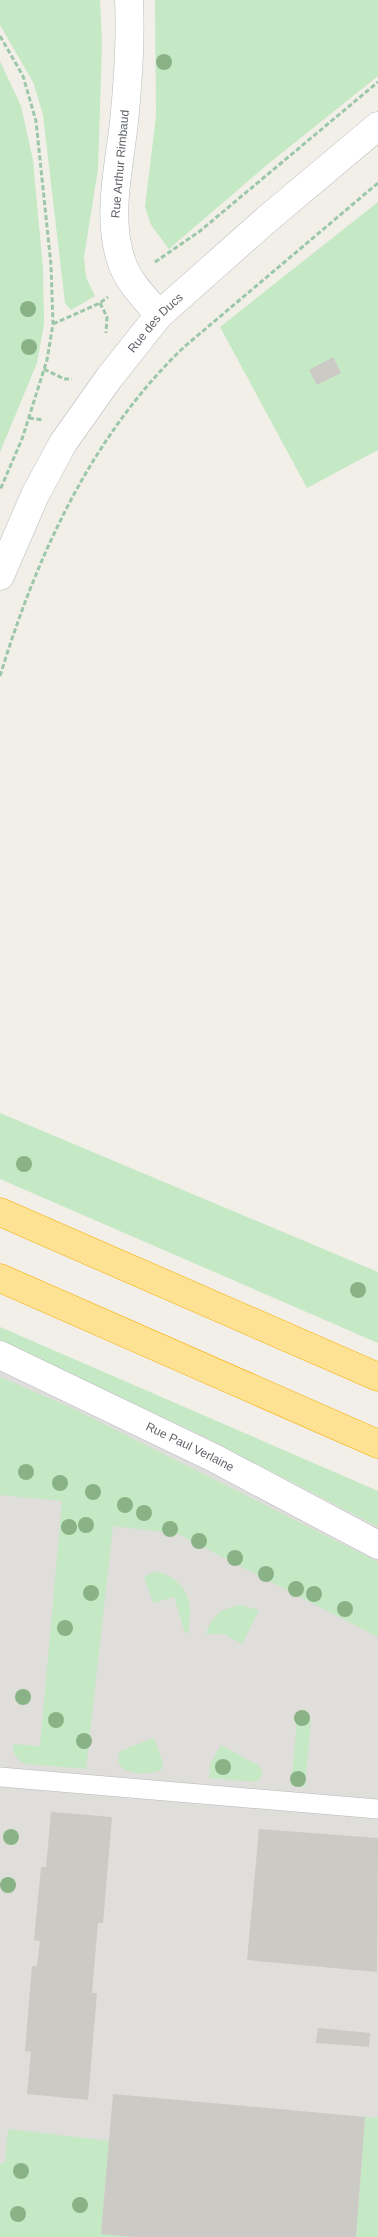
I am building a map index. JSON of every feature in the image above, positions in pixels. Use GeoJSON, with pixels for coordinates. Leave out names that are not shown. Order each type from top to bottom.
{"type":"FeatureCollection","features":[{"type":"Feature","properties":{"kind":"highway"},"geometry":{"type":"LineString","coordinates":[[0,1212],[378,1377]]}},
{"type":"Feature","properties":{"kind":"highway"},"geometry":{"type":"LineString","coordinates":[[0,1278],[378,1444]]}},
{"type":"Feature","properties":{"kind":"street","name":"Rue Arthur Rimbaud"},"geometry":{"type":"LineString","coordinates":[[129,0],[126,94],[116,183],[114,224],[117,247],[130,280],[159,315]]}},
{"type":"Feature","properties":{"kind":"street","name":"Rue des Ducs"},"geometry":{"type":"LineString","coordinates":[[0,576],[35,495],[63,443],[159,315],[253,231],[378,126]]}},
{"type":"Feature","properties":{"kind":"street","name":"Rue Paul Verlaine"},"geometry":{"type":"LineString","coordinates":[[0,1356],[214,1458],[378,1544]]}},
{"type":"Feature","properties":{"kind":"lane"},"geometry":{"type":"LineString","coordinates":[[0,1777],[378,1809]]}},
{"type":"Feature","properties":{"kind":"path"},"geometry":{"type":"LineString","coordinates":[[0,36],[23,76],[36,122],[52,265],[53,324],[44,369],[22,439],[0,490]]}},
{"type":"Feature","properties":{"kind":"path"},"geometry":{"type":"LineString","coordinates":[[200,231],[378,82]]}},
{"type":"Feature","properties":{"kind":"path"},"geometry":{"type":"LineString","coordinates":[[0,676],[25,604],[65,512],[98,451],[135,399],[157,373],[184,347],[378,183]]}},
{"type":"Feature","properties":{"kind":"path"},"geometry":{"type":"LineString","coordinates":[[44,369],[64,379],[72,379]]}},
{"type":"Feature","properties":{"kind":"shaded area"},"geometry":{"type":"Polygon","coordinates":[[[0,1340],[203,1436],[378,1527],[378,2237],[0,2237],[0,1340]]]}},
{"type":"Feature","properties":{"kind":"green space"},"geometry":{"type":"Polygon","coordinates":[[[0,0],[100,0],[102,42],[98,169],[84,257],[86,277],[95,296],[71,310],[65,303],[43,115],[34,84],[0,25],[0,0]]]}},
{"type":"Feature","properties":{"kind":"green space"},"geometry":{"type":"Polygon","coordinates":[[[155,0],[378,0],[378,76],[268,164],[169,249],[151,225],[145,207],[156,116],[155,0]]]}},
{"type":"Feature","properties":{"kind":"green space"},"geometry":{"type":"Polygon","coordinates":[[[0,61],[21,106],[33,160],[43,269],[44,324],[37,363],[0,452],[0,61]]]}},
{"type":"Feature","properties":{"kind":"green space"},"geometry":{"type":"Polygon","coordinates":[[[378,202],[378,450],[307,488],[220,327],[378,202]]]}},
{"type":"Feature","properties":{"kind":"green space"},"geometry":{"type":"Polygon","coordinates":[[[0,1113],[378,1272],[378,1343],[0,1179],[0,1113]]]}},
{"type":"Feature","properties":{"kind":"green space"},"geometry":{"type":"Polygon","coordinates":[[[0,1327],[378,1491],[378,1527],[203,1436],[0,1340],[0,1327]]]}},
{"type":"Feature","properties":{"kind":"green space"},"geometry":{"type":"Polygon","coordinates":[[[0,1377],[70,1407],[378,1562],[378,1637],[178,1534],[113,1526],[86,1769],[25,1764],[22,1762],[16,1756],[13,1744],[40,1746],[62,1501],[0,1495],[0,1377]]]}},
{"type":"Feature","properties":{"kind":"green space"},"geometry":{"type":"Polygon","coordinates":[[[153,1572],[167,1575],[179,1583],[187,1595],[190,1609],[188,1633],[185,1633],[174,1597],[153,1603],[144,1577],[153,1572]]]}},
{"type":"Feature","properties":{"kind":"green space"},"geometry":{"type":"Polygon","coordinates":[[[241,1605],[259,1610],[242,1644],[224,1634],[206,1634],[211,1622],[223,1610],[241,1605]]]}},
{"type":"Feature","properties":{"kind":"green space"},"geometry":{"type":"Polygon","coordinates":[[[297,1719],[311,1720],[305,1787],[291,1786],[297,1719]]]}},
{"type":"Feature","properties":{"kind":"green space"},"geometry":{"type":"Polygon","coordinates":[[[154,1738],[163,1763],[162,1769],[156,1772],[140,1773],[132,1772],[120,1765],[118,1759],[120,1751],[154,1738]]]}},
{"type":"Feature","properties":{"kind":"green space"},"geometry":{"type":"Polygon","coordinates":[[[221,1745],[258,1765],[263,1773],[260,1779],[256,1782],[209,1778],[210,1764],[221,1745]]]}},
{"type":"Feature","properties":{"kind":"green space"},"geometry":{"type":"Polygon","coordinates":[[[365,2117],[378,2118],[378,2237],[356,2237],[365,2117]]]}},
{"type":"Feature","properties":{"kind":"green space"},"geometry":{"type":"Polygon","coordinates":[[[8,2129],[109,2141],[101,2234],[134,2237],[0,2237],[0,2163],[5,2163],[8,2129]]]}},
{"type":"Feature","properties":{"kind":"building"},"geometry":{"type":"Polygon","coordinates":[[[333,357],[341,373],[317,385],[309,370],[333,357]]]}},
{"type":"Feature","properties":{"kind":"building"},"geometry":{"type":"Polygon","coordinates":[[[51,1812],[112,1817],[103,1923],[98,1923],[92,1993],[97,1993],[88,2100],[27,2094],[31,2052],[25,2051],[32,1966],[37,1966],[40,1941],[34,1940],[41,1867],[46,1867],[51,1812]]]}},
{"type":"Feature","properties":{"kind":"building"},"geometry":{"type":"Polygon","coordinates":[[[259,1829],[378,1838],[377,1972],[247,1960],[259,1829]]]}},
{"type":"Feature","properties":{"kind":"building"},"geometry":{"type":"Polygon","coordinates":[[[318,2028],[370,2033],[369,2047],[316,2043],[318,2028]]]}},
{"type":"Feature","properties":{"kind":"building"},"geometry":{"type":"Polygon","coordinates":[[[113,2094],[365,2117],[356,2237],[134,2237],[101,2234],[113,2094]]]}}]}
